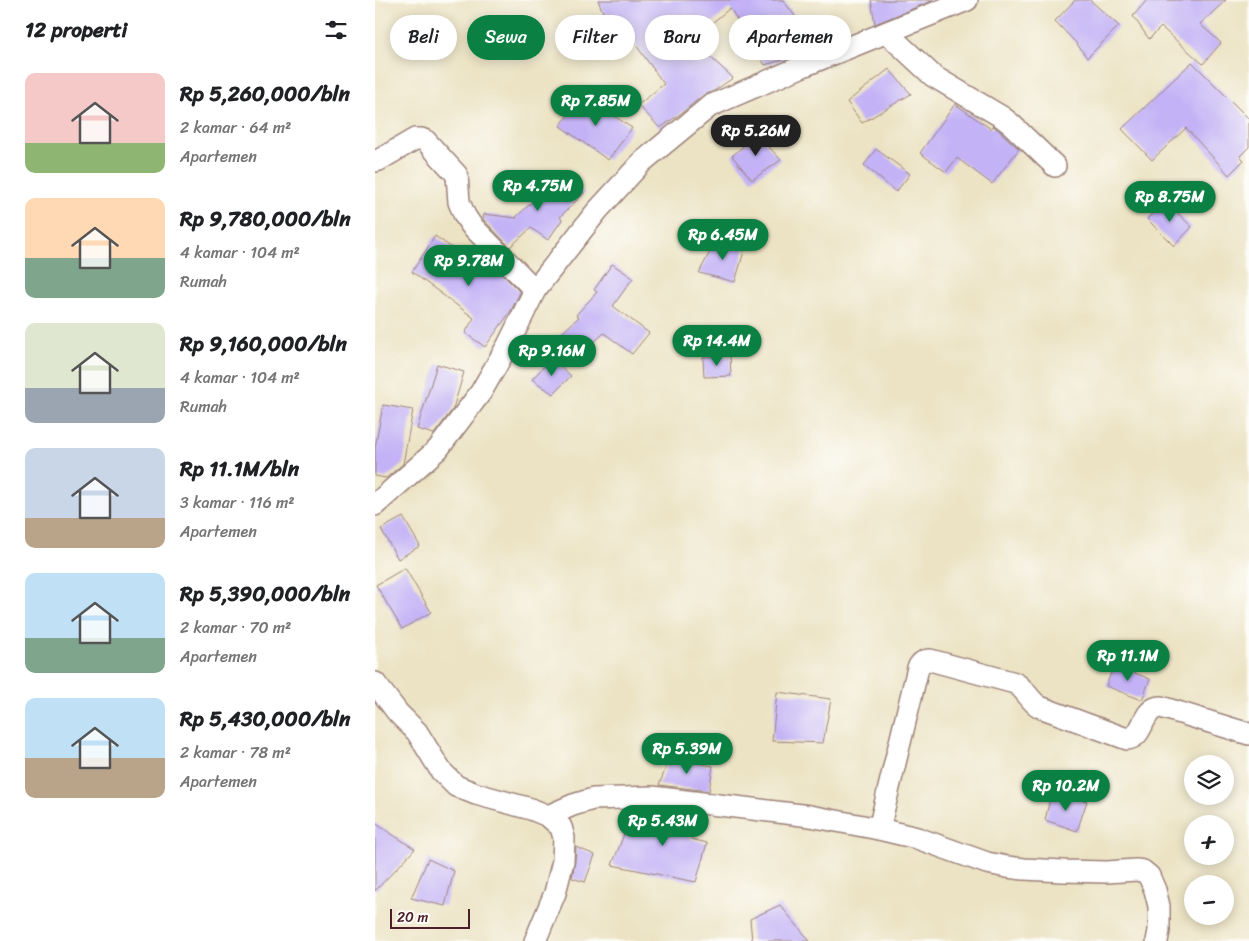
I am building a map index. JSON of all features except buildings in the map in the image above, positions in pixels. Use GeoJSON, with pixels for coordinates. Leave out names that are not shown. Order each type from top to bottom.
{"type":"FeatureCollection","features":[{"type":"Feature","properties":{"kind":"street"},"geometry":{"type":"LineString","coordinates":[[375,506],[438,449],[481,392],[535,290],[597,211],[642,162],[710,106],[803,66],[967,0]]}},
{"type":"Feature","properties":{"kind":"street"},"geometry":{"type":"LineString","coordinates":[[887,33],[933,76],[1011,124],[1055,166]]}},
{"type":"Feature","properties":{"kind":"street"},"geometry":{"type":"LineString","coordinates":[[375,161],[415,139],[426,141],[457,175],[459,202],[471,225],[535,290]]}},
{"type":"Feature","properties":{"kind":"street"},"geometry":{"type":"LineString","coordinates":[[879,829],[918,668],[925,660],[1015,683],[1024,690],[1032,702],[1040,707],[1127,739],[1131,739],[1137,734],[1150,711],[1157,707],[1249,734]]}},
{"type":"Feature","properties":{"kind":"street"},"geometry":{"type":"LineString","coordinates":[[375,683],[398,713],[417,732],[441,772],[456,786],[483,796],[531,809],[548,816],[561,827],[564,838],[563,861],[555,893],[535,941]]}},
{"type":"Feature","properties":{"kind":"street"},"geometry":{"type":"LineString","coordinates":[[548,816],[593,799],[652,797],[810,816],[879,829],[917,838],[987,863],[1007,867],[1063,871],[1143,871],[1149,876],[1159,906],[1157,941]]}}]}
